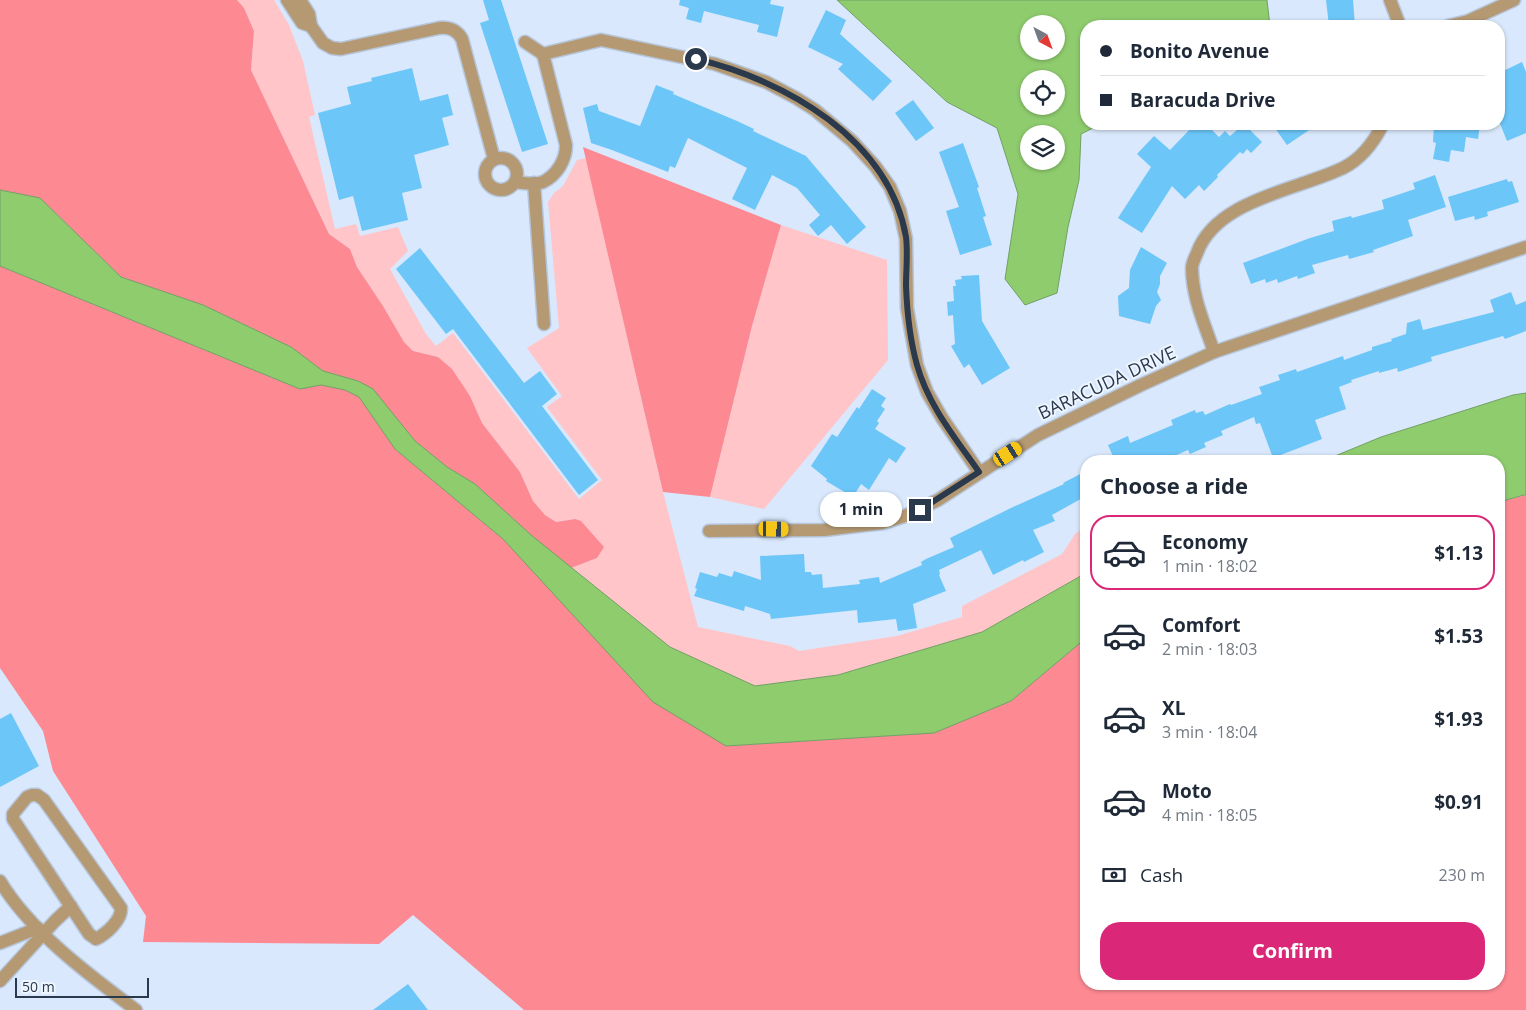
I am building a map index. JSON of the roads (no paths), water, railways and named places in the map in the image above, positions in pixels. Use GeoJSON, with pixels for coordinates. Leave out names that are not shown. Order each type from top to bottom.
{"type":"FeatureCollection","features":[{"type":"Feature","properties":{"kind":"street"},"geometry":{"type":"LineString","coordinates":[[288,0],[302,23],[311,26]]}},
{"type":"Feature","properties":{"kind":"street"},"geometry":{"type":"LineString","coordinates":[[300,0],[310,14],[311,26],[323,43],[332,48],[341,49],[445,27],[456,31],[462,39],[494,158]]}},
{"type":"Feature","properties":{"kind":"street"},"geometry":{"type":"LineString","coordinates":[[1390,0],[1398,20]]}},
{"type":"Feature","properties":{"kind":"street"},"geometry":{"type":"LineString","coordinates":[[1470,20],[1514,0]]}},
{"type":"Feature","properties":{"kind":"street"},"geometry":{"type":"LineString","coordinates":[[543,54],[601,40],[715,64],[766,82],[796,98],[815,110],[852,141],[875,166],[890,187],[900,211],[906,239],[907,308],[917,365],[927,392],[942,418],[979,472]]}},
{"type":"Feature","properties":{"kind":"street"},"geometry":{"type":"LineString","coordinates":[[515,182],[543,182],[564,161],[566,152],[566,145],[543,54],[525,42]]}},
{"type":"Feature","properties":{"kind":"street"},"geometry":{"type":"LineString","coordinates":[[1214,352],[1194,288],[1192,266],[1201,242],[1220,221],[1252,202],[1344,168],[1373,143],[1380,130]]}},
{"type":"Feature","properties":{"kind":"street"},"geometry":{"type":"LineString","coordinates":[[494,158],[508,159],[517,169],[517,176],[511,187],[499,190],[488,185],[485,179],[486,167],[494,158]]}},
{"type":"Feature","properties":{"kind":"street"},"geometry":{"type":"LineString","coordinates":[[534,183],[544,324]]}},
{"type":"Feature","properties":{"kind":"street","name":"BARACUDA DRIVE"},"geometry":{"type":"LineString","coordinates":[[709,531],[824,530],[882,523],[920,510],[1038,435],[1214,352],[1526,247]]}},
{"type":"Feature","properties":{"kind":"street"},"geometry":{"type":"LineString","coordinates":[[37,794],[44,800],[122,912],[102,936],[96,939],[89,934],[71,906],[13,819],[13,814],[27,797],[32,795],[37,794]]}},
{"type":"Feature","properties":{"kind":"street"},"geometry":{"type":"LineString","coordinates":[[0,881],[11,900],[41,931],[136,1010]]}},
{"type":"Feature","properties":{"kind":"street"},"geometry":{"type":"LineString","coordinates":[[0,981],[41,931],[71,906]]}},
{"type":"Feature","properties":{"kind":"street"},"geometry":{"type":"LineString","coordinates":[[0,943],[41,931]]}}]}
